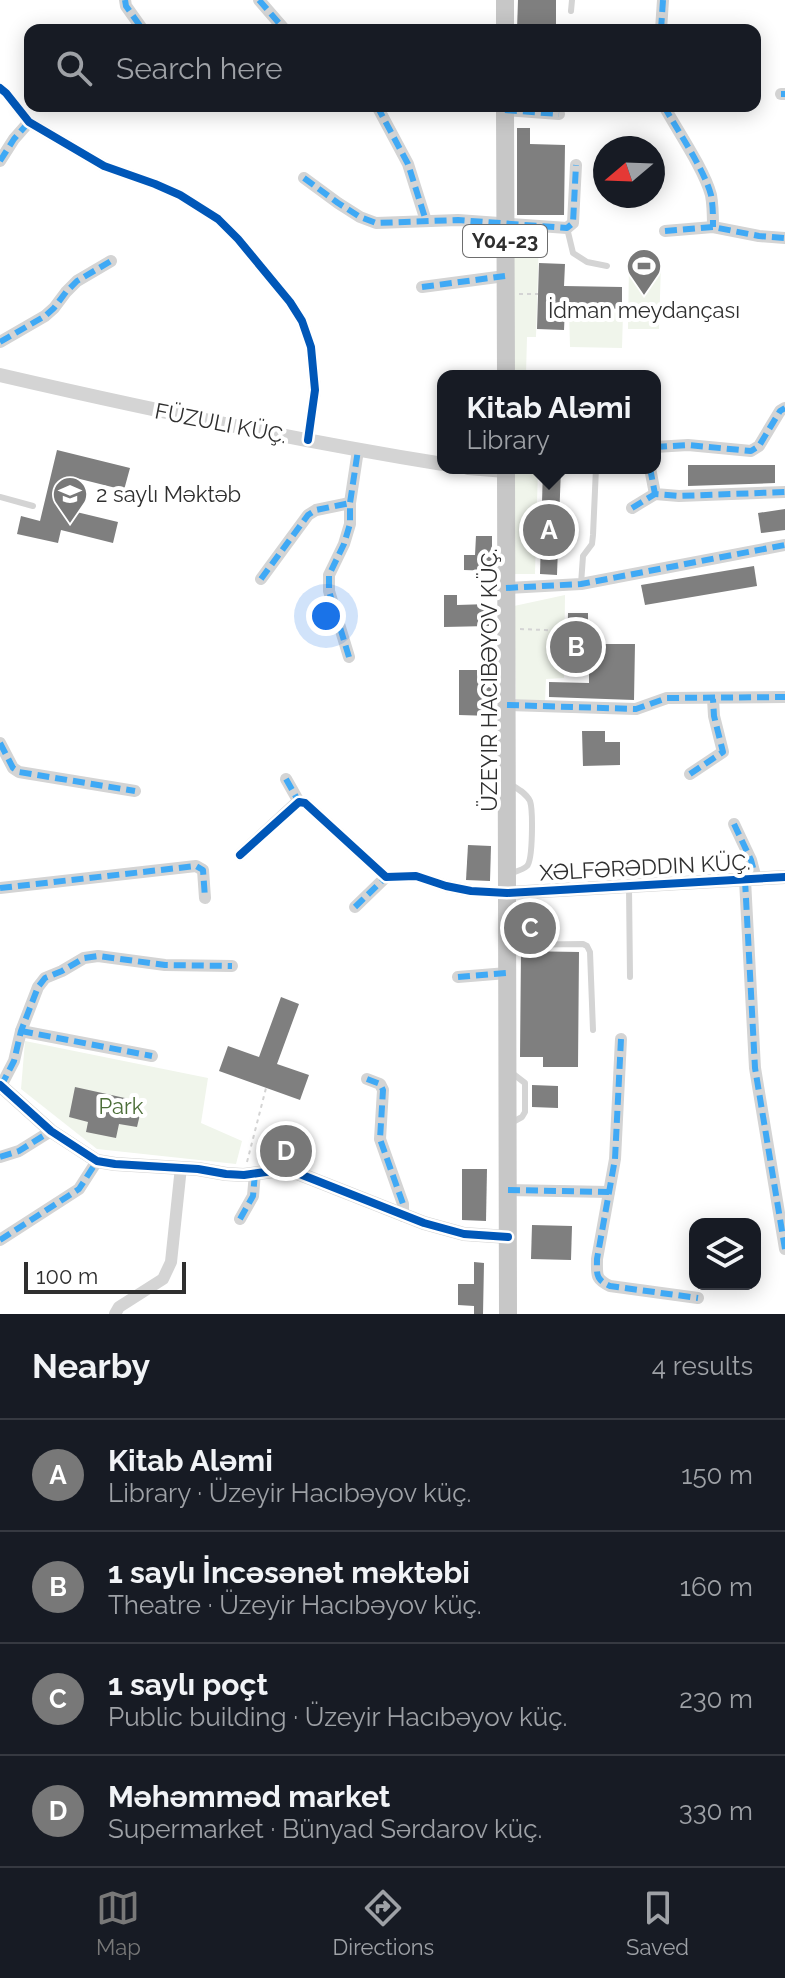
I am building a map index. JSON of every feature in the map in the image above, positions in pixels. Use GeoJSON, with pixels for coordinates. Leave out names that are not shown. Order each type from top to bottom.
{"type":"FeatureCollection","features":[{"type":"Feature","properties":{"kind":"main road"},"geometry":{"type":"LineString","coordinates":[[505,0],[505,24]]}},
{"type":"Feature","properties":{"kind":"main road","name":"Y04-23"},"geometry":{"type":"LineString","coordinates":[[505,112],[506,370]]}},
{"type":"Feature","properties":{"kind":"main road"},"geometry":{"type":"LineString","coordinates":[[506,474],[508,1314]]}},
{"type":"Feature","properties":{"kind":"street"},"geometry":{"type":"LineString","coordinates":[[125,0],[139,24]]}},
{"type":"Feature","properties":{"kind":"street"},"geometry":{"type":"LineString","coordinates":[[259,0],[280,24]]}},
{"type":"Feature","properties":{"kind":"street"},"geometry":{"type":"LineString","coordinates":[[661,24],[663,0]]}},
{"type":"Feature","properties":{"kind":"street"},"geometry":{"type":"LineString","coordinates":[[0,88],[29,122],[104,166],[180,195],[218,219],[238,239],[302,321],[311,347],[315,390],[308,440]]}},
{"type":"Feature","properties":{"kind":"street"},"geometry":{"type":"LineString","coordinates":[[380,112],[408,164],[426,221]]}},
{"type":"Feature","properties":{"kind":"street"},"geometry":{"type":"LineString","coordinates":[[541,112],[559,114]]}},
{"type":"Feature","properties":{"kind":"street"},"geometry":{"type":"LineString","coordinates":[[667,112],[710,193],[713,227]]}},
{"type":"Feature","properties":{"kind":"street"},"geometry":{"type":"LineString","coordinates":[[0,161],[29,122]]}},
{"type":"Feature","properties":{"kind":"street"},"geometry":{"type":"LineString","coordinates":[[304,178],[360,217],[376,223],[458,220],[567,228],[573,223],[575,215],[576,165]]}},
{"type":"Feature","properties":{"kind":"street"},"geometry":{"type":"LineString","coordinates":[[665,231],[713,227],[785,238]]}},
{"type":"Feature","properties":{"kind":"street"},"geometry":{"type":"LineString","coordinates":[[0,342],[45,316],[77,281],[111,261]]}},
{"type":"Feature","properties":{"kind":"street"},"geometry":{"type":"LineString","coordinates":[[422,287],[506,285]]}},
{"type":"Feature","properties":{"kind":"street","name":"FÜZULI KÜÇ."},"geometry":{"type":"LineString","coordinates":[[0,375],[141,407],[437,463]]}},
{"type":"Feature","properties":{"kind":"street"},"geometry":{"type":"LineString","coordinates":[[661,447],[688,445],[751,451],[759,446],[780,411],[785,408]]}},
{"type":"Feature","properties":{"kind":"street"},"geometry":{"type":"LineString","coordinates":[[349,657],[329,591],[329,575],[350,524],[358,450]]}},
{"type":"Feature","properties":{"kind":"street"},"geometry":{"type":"LineString","coordinates":[[651,474],[655,494]]}},
{"type":"Feature","properties":{"kind":"street"},"geometry":{"type":"LineString","coordinates":[[632,508],[655,494],[785,492]]}},
{"type":"Feature","properties":{"kind":"street"},"geometry":{"type":"LineString","coordinates":[[261,579],[308,515],[316,510],[350,503]]}},
{"type":"Feature","properties":{"kind":"street"},"geometry":{"type":"LineString","coordinates":[[506,588],[581,584],[785,545]]}},
{"type":"Feature","properties":{"kind":"street"},"geometry":{"type":"LineString","coordinates":[[507,705],[636,709],[667,698],[785,697]]}},
{"type":"Feature","properties":{"kind":"street"},"geometry":{"type":"LineString","coordinates":[[690,774],[723,752],[712,709],[713,699]]}},
{"type":"Feature","properties":{"kind":"street"},"geometry":{"type":"LineString","coordinates":[[0,743],[13,768],[19,772],[135,791]]}},
{"type":"Feature","properties":{"kind":"street"},"geometry":{"type":"LineString","coordinates":[[286,779],[299,802]]}},
{"type":"Feature","properties":{"kind":"street"},"geometry":{"type":"LineString","coordinates":[[240,855],[299,802]]}},
{"type":"Feature","properties":{"kind":"street"},"geometry":{"type":"LineString","coordinates":[[299,802],[305,803],[386,877]]}},
{"type":"Feature","properties":{"kind":"street"},"geometry":{"type":"LineString","coordinates":[[734,824],[751,860],[751,879]]}},
{"type":"Feature","properties":{"kind":"street"},"geometry":{"type":"LineString","coordinates":[[0,888],[196,866],[203,870],[205,898]]}},
{"type":"Feature","properties":{"kind":"street"},"geometry":{"type":"LineString","coordinates":[[355,907],[386,877],[416,876],[471,891],[507,884]]}},
{"type":"Feature","properties":{"kind":"street","name":"XƏLFƏRƏDDIN KÜÇ."},"geometry":{"type":"LineString","coordinates":[[507,884],[629,886],[785,877]]}},
{"type":"Feature","properties":{"kind":"street","name":"XƏLFƏRƏDDIN KÜÇ."},"geometry":{"type":"LineString","coordinates":[[751,879],[755,1068],[785,1249]]}},
{"type":"Feature","properties":{"kind":"street"},"geometry":{"type":"LineString","coordinates":[[232,966],[165,965],[98,956],[84,958],[45,978],[38,987],[21,1031],[14,1061],[0,1085],[51,1131],[97,1161],[181,1167],[226,1174],[287,1169],[447,1231],[508,1237]]}},
{"type":"Feature","properties":{"kind":"street"},"geometry":{"type":"LineString","coordinates":[[458,977],[507,973]]}},
{"type":"Feature","properties":{"kind":"street"},"geometry":{"type":"LineString","coordinates":[[21,1031],[152,1056]]}},
{"type":"Feature","properties":{"kind":"street"},"geometry":{"type":"LineString","coordinates":[[621,1039],[615,1159],[597,1259],[597,1275],[600,1281],[610,1286],[698,1298]]}},
{"type":"Feature","properties":{"kind":"street"},"geometry":{"type":"LineString","coordinates":[[367,1079],[380,1084],[383,1090],[380,1139],[403,1204],[403,1216]]}},
{"type":"Feature","properties":{"kind":"street"},"geometry":{"type":"LineString","coordinates":[[0,1157],[19,1151],[51,1131]]}},
{"type":"Feature","properties":{"kind":"street"},"geometry":{"type":"LineString","coordinates":[[0,1240],[79,1189],[97,1161]]}},
{"type":"Feature","properties":{"kind":"street"},"geometry":{"type":"LineString","coordinates":[[115,1314],[119,1307],[163,1279],[171,1262],[181,1167]]}},
{"type":"Feature","properties":{"kind":"street"},"geometry":{"type":"LineString","coordinates":[[240,1219],[253,1196],[249,1174]]}},
{"type":"Feature","properties":{"kind":"street"},"geometry":{"type":"LineString","coordinates":[[508,1190],[609,1192]]}},
{"type":"Feature","properties":{"kind":"lane"},"geometry":{"type":"LineString","coordinates":[[571,11],[572,0]]}},
{"type":"Feature","properties":{"kind":"lane"},"geometry":{"type":"LineString","coordinates":[[567,228],[573,253],[587,262],[607,266]]}},
{"type":"Feature","properties":{"kind":"lane"},"geometry":{"type":"LineString","coordinates":[[581,584],[583,556],[592,544],[596,474]]}},
{"type":"Feature","properties":{"kind":"lane"},"geometry":{"type":"LineString","coordinates":[[0,497],[33,506]]}},
{"type":"Feature","properties":{"kind":"lane"},"geometry":{"type":"LineString","coordinates":[[629,886],[630,977]]}},
{"type":"Feature","properties":{"kind":"lane"},"geometry":{"type":"LineString","coordinates":[[507,945],[587,946],[590,952],[593,1030]]}},
{"type":"Feature","properties":{"kind":"path"},"geometry":{"type":"LineString","coordinates":[[506,285],[538,294]]}},
{"type":"Feature","properties":{"kind":"path"},"geometry":{"type":"LineString","coordinates":[[506,629],[568,631]]}},
{"type":"Feature","properties":{"kind":"path"},"geometry":{"type":"LineString","coordinates":[[249,1174],[266,1088]]}},
{"type":"Feature","properties":{"kind":"green space"},"geometry":{"type":"Polygon","coordinates":[[[512,236],[539,238],[536,337],[527,337],[526,370],[512,370],[512,236]]]}},
{"type":"Feature","properties":{"kind":"green space","name":"İdman meydançası"},"geometry":{"type":"Polygon","coordinates":[[[629,264],[661,264],[659,329],[628,329],[629,264]]]}},
{"type":"Feature","properties":{"kind":"green space"},"geometry":{"type":"Polygon","coordinates":[[[569,310],[623,313],[622,348],[570,347],[569,310]]]}},
{"type":"Feature","properties":{"kind":"green space"},"geometry":{"type":"Polygon","coordinates":[[[513,474],[538,474],[535,574],[514,574],[513,474]]]}},
{"type":"Feature","properties":{"kind":"green space"},"geometry":{"type":"Polygon","coordinates":[[[565,595],[564,678],[546,679],[545,702],[516,702],[514,606],[565,595]]]}},
{"type":"Feature","properties":{"kind":"green space","name":"Park"},"geometry":{"type":"Polygon","coordinates":[[[25,1041],[208,1078],[201,1123],[242,1141],[236,1164],[97,1149],[21,1089],[25,1041]]]}},
{"type":"Feature","properties":{"kind":"building"},"geometry":{"type":"Polygon","coordinates":[[[518,0],[556,0],[556,24],[517,24],[518,0]]]}},
{"type":"Feature","properties":{"kind":"building"},"geometry":{"type":"Polygon","coordinates":[[[517,128],[530,128],[530,144],[565,145],[564,215],[517,215],[517,128]]]}},
{"type":"Feature","properties":{"kind":"building"},"geometry":{"type":"Polygon","coordinates":[[[539,263],[565,264],[564,286],[622,287],[622,309],[565,307],[564,330],[537,329],[539,263]]]}},
{"type":"Feature","properties":{"kind":"building"},"geometry":{"type":"Polygon","coordinates":[[[57,450],[130,468],[124,490],[72,477],[64,509],[118,522],[113,543],[61,530],[58,543],[17,534],[21,516],[40,521],[57,450]]]}},
{"type":"Feature","properties":{"kind":"building"},"geometry":{"type":"Polygon","coordinates":[[[688,465],[775,465],[775,483],[688,486],[688,465]]]}},
{"type":"Feature","properties":{"kind":"building"},"geometry":{"type":"Polygon","coordinates":[[[543,474],[561,474],[557,575],[540,574],[543,474]]]}},
{"type":"Feature","properties":{"kind":"building"},"geometry":{"type":"Polygon","coordinates":[[[785,509],[785,530],[761,533],[758,513],[785,509]]]}},
{"type":"Feature","properties":{"kind":"building"},"geometry":{"type":"Polygon","coordinates":[[[476,536],[492,536],[492,571],[464,570],[464,555],[475,555],[476,536]]]}},
{"type":"Feature","properties":{"kind":"building"},"geometry":{"type":"Polygon","coordinates":[[[754,566],[757,586],[645,605],[641,585],[754,566]]]}},
{"type":"Feature","properties":{"kind":"building"},"geometry":{"type":"Polygon","coordinates":[[[444,595],[457,595],[457,605],[489,604],[489,626],[444,627],[444,595]]]}},
{"type":"Feature","properties":{"kind":"building"},"geometry":{"type":"Polygon","coordinates":[[[568,613],[588,613],[588,644],[635,644],[634,700],[549,697],[549,682],[589,683],[589,657],[567,657],[568,613]]]}},
{"type":"Feature","properties":{"kind":"building"},"geometry":{"type":"Polygon","coordinates":[[[459,670],[493,670],[492,716],[459,715],[459,670]]]}},
{"type":"Feature","properties":{"kind":"building"},"geometry":{"type":"Polygon","coordinates":[[[582,731],[605,731],[605,742],[620,742],[620,765],[583,766],[582,731]]]}},
{"type":"Feature","properties":{"kind":"building"},"geometry":{"type":"Polygon","coordinates":[[[468,845],[491,846],[490,881],[466,880],[468,845]]]}},
{"type":"Feature","properties":{"kind":"building"},"geometry":{"type":"Polygon","coordinates":[[[523,915],[538,916],[537,939],[523,939],[523,915]]]}},
{"type":"Feature","properties":{"kind":"building"},"geometry":{"type":"Polygon","coordinates":[[[521,951],[579,952],[578,1067],[543,1067],[543,1057],[520,1057],[521,951]]]}},
{"type":"Feature","properties":{"kind":"building"},"geometry":{"type":"Polygon","coordinates":[[[281,997],[299,1004],[277,1064],[309,1075],[300,1100],[219,1071],[228,1046],[259,1057],[281,997]]]}},
{"type":"Feature","properties":{"kind":"building"},"geometry":{"type":"Polygon","coordinates":[[[532,1085],[558,1086],[558,1108],[532,1107],[532,1085]]]}},
{"type":"Feature","properties":{"kind":"building"},"geometry":{"type":"Polygon","coordinates":[[[75,1087],[143,1102],[137,1127],[119,1124],[116,1138],[86,1132],[88,1122],[69,1117],[75,1087]]]}},
{"type":"Feature","properties":{"kind":"building"},"geometry":{"type":"Polygon","coordinates":[[[462,1169],[487,1169],[486,1221],[462,1220],[462,1169]]]}},
{"type":"Feature","properties":{"kind":"building"},"geometry":{"type":"Polygon","coordinates":[[[532,1225],[572,1226],[571,1260],[531,1259],[532,1225]]]}},
{"type":"Feature","properties":{"kind":"building"},"geometry":{"type":"Polygon","coordinates":[[[474,1262],[484,1263],[483,1314],[474,1314],[474,1306],[458,1305],[458,1284],[474,1284],[474,1262]]]}},
{"type":"Feature","properties":{"kind":"marked path"},"geometry":{"type":"LineString","coordinates":[[125,0],[139,24]]}},
{"type":"Feature","properties":{"kind":"marked path"},"geometry":{"type":"LineString","coordinates":[[259,0],[280,24]]}},
{"type":"Feature","properties":{"kind":"marked path"},"geometry":{"type":"LineString","coordinates":[[661,24],[663,0]]}},
{"type":"Feature","properties":{"kind":"marked path"},"geometry":{"type":"LineString","coordinates":[[380,112],[408,164],[426,221]]}},
{"type":"Feature","properties":{"kind":"marked path"},"geometry":{"type":"LineString","coordinates":[[532,112],[559,114]]}},
{"type":"Feature","properties":{"kind":"marked path"},"geometry":{"type":"LineString","coordinates":[[667,112],[708,185],[713,227]]}},
{"type":"Feature","properties":{"kind":"marked path"},"geometry":{"type":"LineString","coordinates":[[0,161],[29,122]]}},
{"type":"Feature","properties":{"kind":"marked path"},"geometry":{"type":"LineString","coordinates":[[304,178],[360,217],[376,223],[458,220],[567,228],[573,223],[576,165]]}},
{"type":"Feature","properties":{"kind":"marked path"},"geometry":{"type":"LineString","coordinates":[[665,231],[713,227],[785,238]]}},
{"type":"Feature","properties":{"kind":"marked path"},"geometry":{"type":"LineString","coordinates":[[0,342],[45,316],[77,281],[111,261]]}},
{"type":"Feature","properties":{"kind":"marked path"},"geometry":{"type":"LineString","coordinates":[[422,287],[505,276]]}},
{"type":"Feature","properties":{"kind":"marked path"},"geometry":{"type":"LineString","coordinates":[[661,447],[688,445],[751,451],[759,446],[780,411],[785,408]]}},
{"type":"Feature","properties":{"kind":"marked path"},"geometry":{"type":"LineString","coordinates":[[349,657],[329,591],[329,575],[350,524],[358,450]]}},
{"type":"Feature","properties":{"kind":"marked path"},"geometry":{"type":"LineString","coordinates":[[651,474],[655,494],[785,492]]}},
{"type":"Feature","properties":{"kind":"marked path"},"geometry":{"type":"LineString","coordinates":[[632,508],[655,494]]}},
{"type":"Feature","properties":{"kind":"marked path"},"geometry":{"type":"LineString","coordinates":[[261,579],[308,515],[316,510],[350,503]]}},
{"type":"Feature","properties":{"kind":"marked path"},"geometry":{"type":"LineString","coordinates":[[506,588],[581,584],[785,545]]}},
{"type":"Feature","properties":{"kind":"marked path"},"geometry":{"type":"LineString","coordinates":[[507,705],[636,709],[667,698],[785,697]]}},
{"type":"Feature","properties":{"kind":"marked path"},"geometry":{"type":"LineString","coordinates":[[690,774],[723,752],[713,699]]}},
{"type":"Feature","properties":{"kind":"marked path"},"geometry":{"type":"LineString","coordinates":[[0,743],[13,768],[19,772],[135,791]]}},
{"type":"Feature","properties":{"kind":"marked path"},"geometry":{"type":"LineString","coordinates":[[286,779],[299,802]]}},
{"type":"Feature","properties":{"kind":"marked path"},"geometry":{"type":"LineString","coordinates":[[734,824],[751,860],[756,879]]}},
{"type":"Feature","properties":{"kind":"marked path"},"geometry":{"type":"LineString","coordinates":[[0,888],[196,866],[203,870],[205,898]]}},
{"type":"Feature","properties":{"kind":"marked path"},"geometry":{"type":"LineString","coordinates":[[355,907],[386,877]]}},
{"type":"Feature","properties":{"kind":"marked path"},"geometry":{"type":"LineString","coordinates":[[745,880],[755,1068],[785,1249]]}},
{"type":"Feature","properties":{"kind":"marked path"},"geometry":{"type":"LineString","coordinates":[[1,1086],[14,1061],[21,1031],[38,987],[45,978],[84,958],[98,956],[165,965],[232,966]]}},
{"type":"Feature","properties":{"kind":"marked path"},"geometry":{"type":"LineString","coordinates":[[458,977],[507,973]]}},
{"type":"Feature","properties":{"kind":"marked path"},"geometry":{"type":"LineString","coordinates":[[21,1031],[152,1056]]}},
{"type":"Feature","properties":{"kind":"marked path"},"geometry":{"type":"LineString","coordinates":[[621,1039],[615,1159],[597,1259],[598,1276],[610,1286],[698,1298]]}},
{"type":"Feature","properties":{"kind":"marked path"},"geometry":{"type":"LineString","coordinates":[[367,1079],[380,1084],[383,1090],[380,1139],[403,1204],[403,1216]]}},
{"type":"Feature","properties":{"kind":"marked path"},"geometry":{"type":"LineString","coordinates":[[0,1157],[19,1151],[51,1131]]}},
{"type":"Feature","properties":{"kind":"marked path"},"geometry":{"type":"LineString","coordinates":[[0,1240],[79,1189],[97,1161]]}},
{"type":"Feature","properties":{"kind":"marked path"},"geometry":{"type":"LineString","coordinates":[[240,1219],[253,1196],[255,1173]]}},
{"type":"Feature","properties":{"kind":"marked path"},"geometry":{"type":"LineString","coordinates":[[508,1190],[609,1192]]}},
{"type":"Feature","properties":{"kind":"cycle path"},"geometry":{"type":"LineString","coordinates":[[0,88],[29,122],[104,166],[180,195],[218,219],[238,239],[302,321],[311,347],[315,390],[308,440]]}},
{"type":"Feature","properties":{"kind":"cycle path"},"geometry":{"type":"LineString","coordinates":[[240,855],[299,802],[305,803],[386,877],[416,876],[471,891],[507,893],[785,877]]}},
{"type":"Feature","properties":{"kind":"cycle path"},"geometry":{"type":"LineString","coordinates":[[0,1085],[51,1131],[97,1161],[244,1175],[287,1169],[424,1223],[464,1234],[508,1237]]}},
{"type":"Feature","properties":{"kind":"place","name":"İdman meydançası"},"geometry":{"type":"Point","coordinates":[644,297]}},
{"type":"Feature","properties":{"kind":"place","name":"2 saylı Məktəb"},"geometry":{"type":"Point","coordinates":[70,525]}},
{"type":"Feature","properties":{"kind":"place","name":"Kitab Aləmi"},"geometry":{"type":"Point","coordinates":[549,530]}},
{"type":"Feature","properties":{"kind":"place","name":"1 saylı İncəsənət məktəbi"},"geometry":{"type":"Point","coordinates":[576,647]}},
{"type":"Feature","properties":{"kind":"place","name":"1 saylı poçt"},"geometry":{"type":"Point","coordinates":[530,928]}},
{"type":"Feature","properties":{"kind":"place","name":"Məhəmməd market"},"geometry":{"type":"Point","coordinates":[286,1151]}}]}
